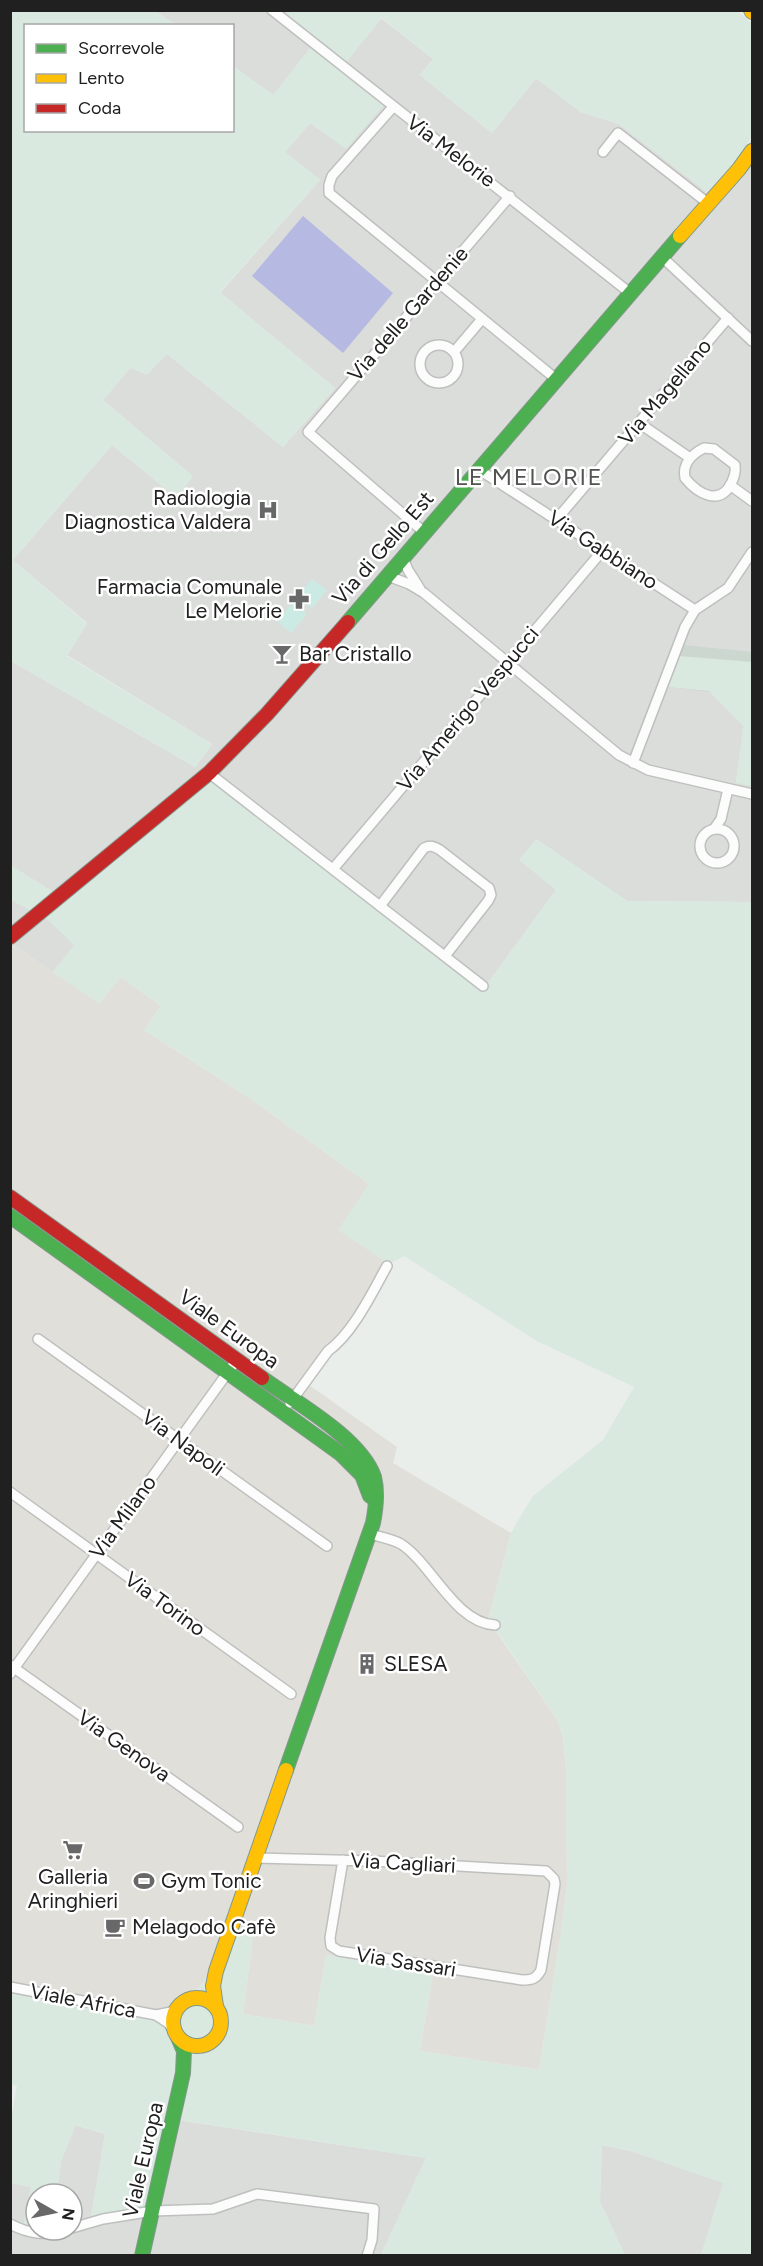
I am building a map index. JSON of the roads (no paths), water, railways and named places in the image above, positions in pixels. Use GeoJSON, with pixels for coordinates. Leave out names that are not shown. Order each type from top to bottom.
{"type":"FeatureCollection","features":[{"type":"Feature","properties":{"kind":"street","name":"Via Melorie"},"geometry":{"type":"LineString","coordinates":[[272,10],[630,293]]}},
{"type":"Feature","properties":{"kind":"street"},"geometry":{"type":"LineString","coordinates":[[393,107],[332,176],[328,185],[329,193],[556,379]]}},
{"type":"Feature","properties":{"kind":"street"},"geometry":{"type":"LineString","coordinates":[[603,152],[618,133],[709,204]]}},
{"type":"Feature","properties":{"kind":"street","name":"Via di Gello Est"},"geometry":{"type":"LineString","coordinates":[[10,937],[209,773],[267,714],[753,151]]}},
{"type":"Feature","properties":{"kind":"street","name":"Via delle Gardenie"},"geometry":{"type":"LineString","coordinates":[[424,533],[308,432],[510,196]]}},
{"type":"Feature","properties":{"kind":"street"},"geometry":{"type":"LineString","coordinates":[[662,257],[753,340]]}},
{"type":"Feature","properties":{"kind":"street","name":"Via Magellano"},"geometry":{"type":"LineString","coordinates":[[556,520],[728,318]]}},
{"type":"Feature","properties":{"kind":"street"},"geometry":{"type":"LineString","coordinates":[[454,352],[482,319]]}},
{"type":"Feature","properties":{"kind":"street"},"geometry":{"type":"LineString","coordinates":[[440,345],[454,352],[458,366],[452,377],[436,382],[425,377],[420,365],[423,353],[428,348],[440,345]]}},
{"type":"Feature","properties":{"kind":"street"},"geometry":{"type":"LineString","coordinates":[[639,423],[690,458]]}},
{"type":"Feature","properties":{"kind":"street"},"geometry":{"type":"LineString","coordinates":[[704,448],[714,449],[735,465],[735,475],[730,485],[718,496],[708,496],[686,478],[685,469],[690,458],[704,448]]}},
{"type":"Feature","properties":{"kind":"street","name":"Via Gabbiano"},"geometry":{"type":"LineString","coordinates":[[478,470],[695,610]]}},
{"type":"Feature","properties":{"kind":"street"},"geometry":{"type":"LineString","coordinates":[[730,485],[753,501]]}},
{"type":"Feature","properties":{"kind":"street","name":"Via Amerigo Vespucci"},"geometry":{"type":"LineString","coordinates":[[333,869],[603,550]]}},
{"type":"Feature","properties":{"kind":"street"},"geometry":{"type":"LineString","coordinates":[[633,763],[678,642],[695,610],[728,588],[753,552]]}},
{"type":"Feature","properties":{"kind":"street"},"geometry":{"type":"LineString","coordinates":[[403,558],[412,578],[423,593]]}},
{"type":"Feature","properties":{"kind":"street"},"geometry":{"type":"LineString","coordinates":[[388,576],[409,584],[423,593],[608,748],[633,763],[648,770],[753,794]]}},
{"type":"Feature","properties":{"kind":"street"},"geometry":{"type":"LineString","coordinates":[[209,773],[483,986]]}},
{"type":"Feature","properties":{"kind":"street"},"geometry":{"type":"LineString","coordinates":[[721,819],[733,840],[733,852],[726,861],[714,863],[704,857],[700,847],[705,833],[714,829],[721,819],[728,789]]}},
{"type":"Feature","properties":{"kind":"street"},"geometry":{"type":"LineString","coordinates":[[714,829],[726,831]]}},
{"type":"Feature","properties":{"kind":"street"},"geometry":{"type":"LineString","coordinates":[[380,906],[424,848],[433,846],[440,850],[489,888],[491,895],[489,901],[445,956]]}},
{"type":"Feature","properties":{"kind":"street","name":"Viale Europa"},"geometry":{"type":"LineString","coordinates":[[10,1197],[347,1439],[369,1465],[377,1491],[377,1508],[372,1529],[216,1971],[213,1986],[221,2019],[219,2034],[211,2043],[201,2046],[195,2052],[183,2073]]}},
{"type":"Feature","properties":{"kind":"street","name":"Viale Europa"},"geometry":{"type":"LineString","coordinates":[[10,1216],[341,1454],[359,1470],[368,1487],[372,1529]]}},
{"type":"Feature","properties":{"kind":"street"},"geometry":{"type":"LineString","coordinates":[[284,1413],[328,1351],[336,1345],[360,1313],[387,1266]]}},
{"type":"Feature","properties":{"kind":"street","name":"Via Napoli"},"geometry":{"type":"LineString","coordinates":[[38,1339],[327,1546]]}},
{"type":"Feature","properties":{"kind":"street","name":"Via Milano"},"geometry":{"type":"LineString","coordinates":[[12,1669],[236,1361]]}},
{"type":"Feature","properties":{"kind":"street","name":"Via Torino"},"geometry":{"type":"LineString","coordinates":[[10,1492],[291,1694]]}},
{"type":"Feature","properties":{"kind":"street"},"geometry":{"type":"LineString","coordinates":[[372,1529],[402,1544],[464,1611],[485,1624],[495,1625]]}},
{"type":"Feature","properties":{"kind":"street","name":"Via Genova"},"geometry":{"type":"LineString","coordinates":[[12,1669],[238,1827]]}},
{"type":"Feature","properties":{"kind":"street","name":"Via Cagliari"},"geometry":{"type":"LineString","coordinates":[[256,1858],[539,1869],[550,1874],[555,1884],[541,1970],[533,1980]]}},
{"type":"Feature","properties":{"kind":"street","name":"Via Sassari"},"geometry":{"type":"LineString","coordinates":[[343,1860],[330,1938],[331,1946],[339,1952],[533,1980]]}},
{"type":"Feature","properties":{"kind":"street","name":"Viale Europa"},"geometry":{"type":"LineString","coordinates":[[142,2256],[183,2073],[184,2051],[176,2035],[173,2019],[178,2007],[206,1988],[216,1971]]}},
{"type":"Feature","properties":{"kind":"street","name":"Viale Africa"},"geometry":{"type":"LineString","coordinates":[[10,1987],[156,2014],[166,2013],[178,2007]]}},
{"type":"Feature","properties":{"kind":"street"},"geometry":{"type":"LineString","coordinates":[[193,1998],[206,1999],[216,2006]]}},
{"type":"Feature","properties":{"kind":"street","name":"Viale Africa"},"geometry":{"type":"LineString","coordinates":[[156,2014],[168,2023],[176,2035]]}},
{"type":"Feature","properties":{"kind":"street"},"geometry":{"type":"LineString","coordinates":[[176,2035],[187,2044],[201,2046]]}},
{"type":"Feature","properties":{"kind":"street"},"geometry":{"type":"LineString","coordinates":[[84,2225],[153,2211],[213,2209],[257,2194],[374,2209],[372,2240],[367,2256]]}},
{"type":"Feature","properties":{"kind":"street"},"geometry":{"type":"LineString","coordinates":[[10,2224],[24,2231]]}},
{"type":"Feature","properties":{"kind":"place","name":"Radiologia Diagnostica Valdera"},"geometry":{"type":"Point","coordinates":[268,510]}},
{"type":"Feature","properties":{"kind":"place","name":"Farmacia Comunale Le Melorie"},"geometry":{"type":"Point","coordinates":[299,599]}},
{"type":"Feature","properties":{"kind":"place","name":"Bar Cristallo"},"geometry":{"type":"Point","coordinates":[282,654]}},
{"type":"Feature","properties":{"kind":"place","name":"SLESA"},"geometry":{"type":"Point","coordinates":[367,1664]}},
{"type":"Feature","properties":{"kind":"place","name":"Galleria Aringhieri"},"geometry":{"type":"Point","coordinates":[73,1850]}},
{"type":"Feature","properties":{"kind":"place","name":"Gym Tonic"},"geometry":{"type":"Point","coordinates":[144,1881]}},
{"type":"Feature","properties":{"kind":"place","name":"Melagodo Cafè"},"geometry":{"type":"Point","coordinates":[115,1927]}},
{"type":"Feature","properties":{"kind":"district","name":"LE MELORIE"},"geometry":{"type":"Point","coordinates":[529,477]}}]}
